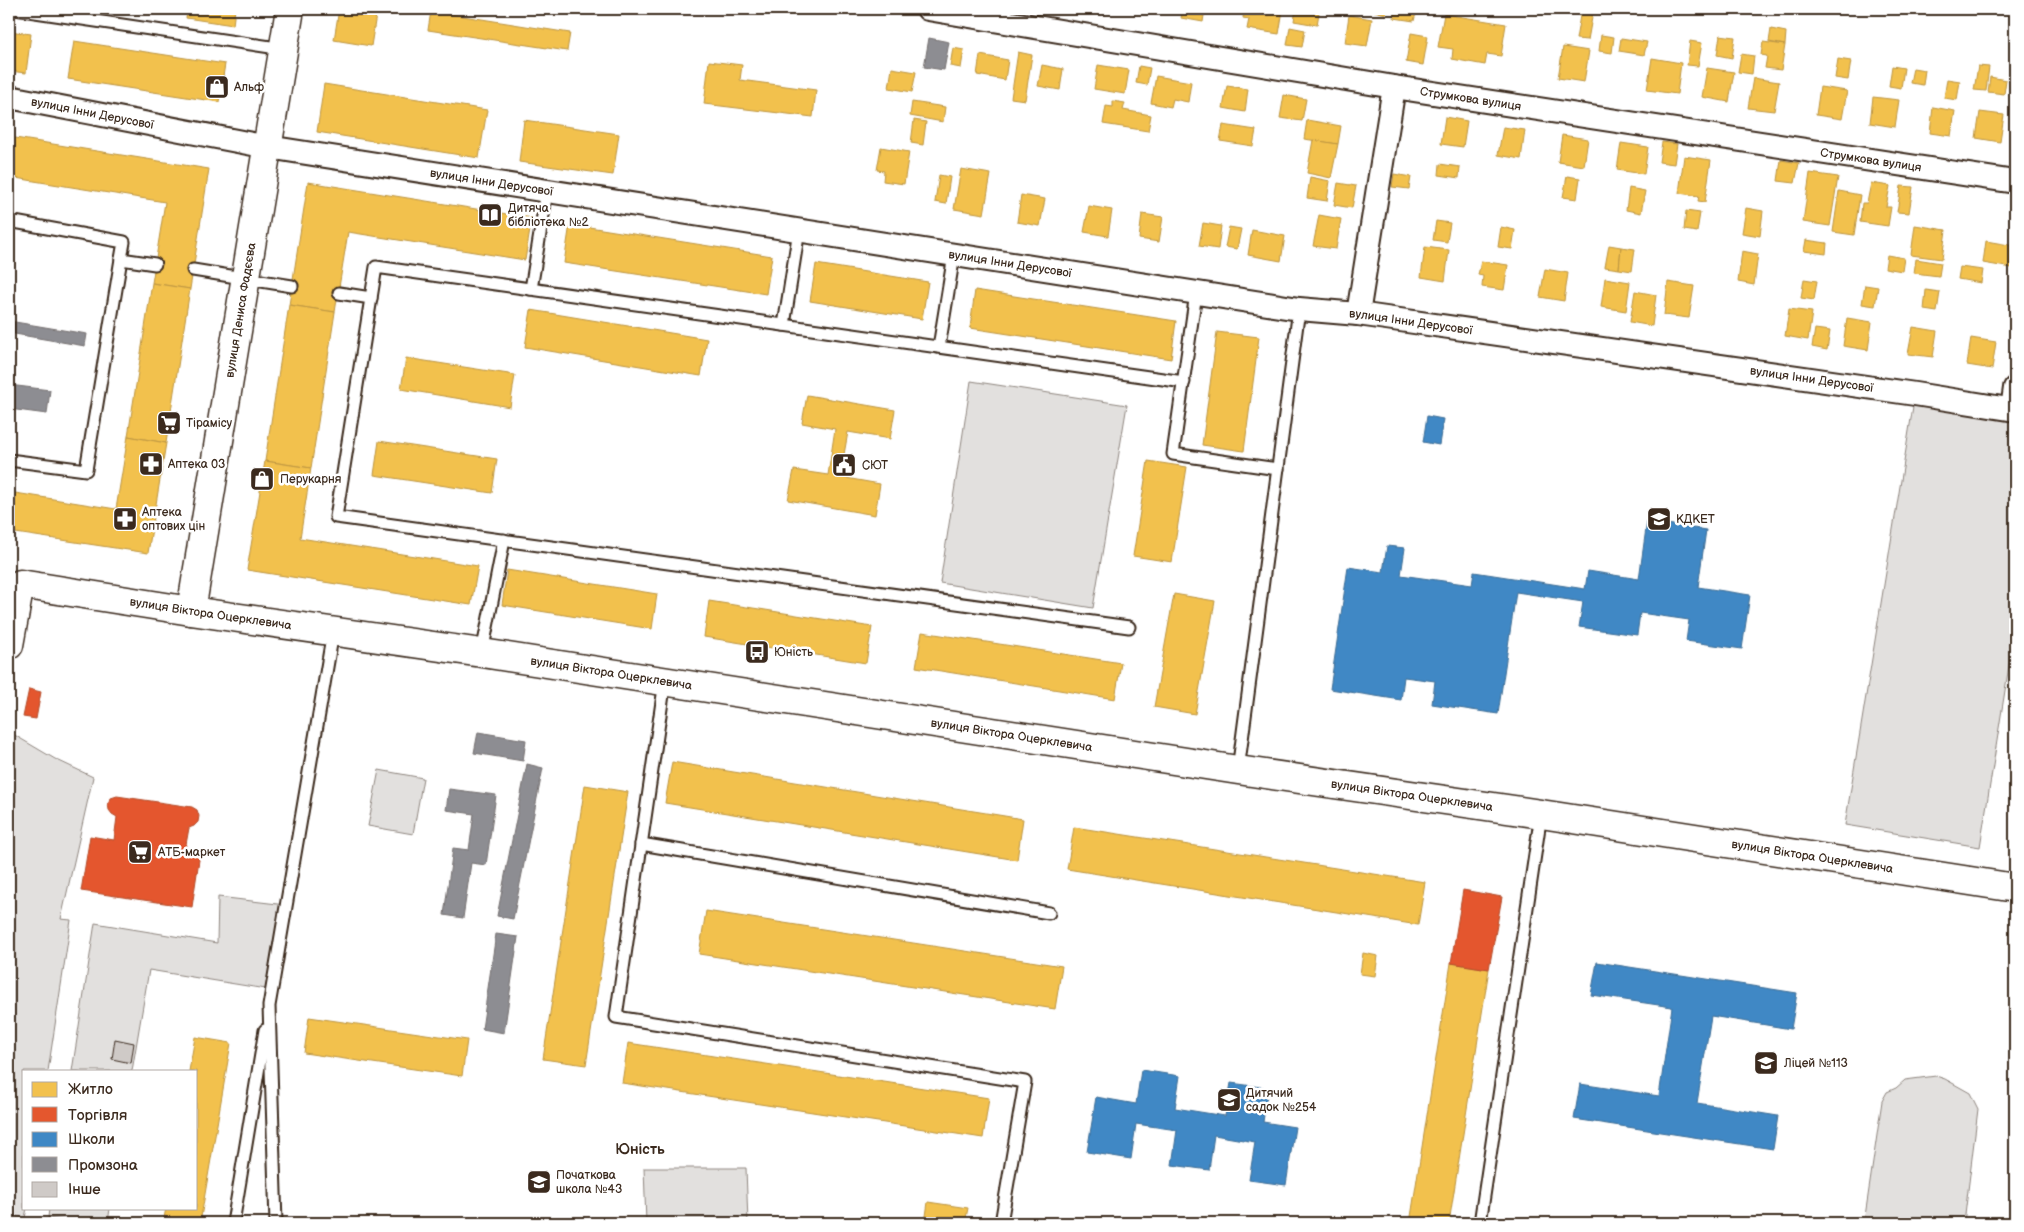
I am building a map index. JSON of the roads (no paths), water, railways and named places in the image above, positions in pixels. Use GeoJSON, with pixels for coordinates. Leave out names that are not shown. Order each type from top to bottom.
{"type":"FeatureCollection","features":[{"type":"Feature","properties":{"kind":"street","name":"вулиця Дениса Фадєєва"},"geometry":{"type":"LineString","coordinates":[[191,611],[290,9]]}},
{"type":"Feature","properties":{"kind":"street","name":"Струмкова вулиця"},"geometry":{"type":"LineString","coordinates":[[928,9],[1394,87],[2015,182]]}},
{"type":"Feature","properties":{"kind":"street"},"geometry":{"type":"LineString","coordinates":[[1358,314],[1394,87]]}},
{"type":"Feature","properties":{"kind":"street","name":"вулиця Інни Дерусової"},"geometry":{"type":"LineString","coordinates":[[9,97],[268,147],[1299,309],[1358,314],[1915,394],[2014,403]]}},
{"type":"Feature","properties":{"kind":"street"},"geometry":{"type":"LineString","coordinates":[[9,644],[14,584]]}},
{"type":"Feature","properties":{"kind":"street","name":"вулиця Віктора Оцерклевича"},"geometry":{"type":"LineString","coordinates":[[14,584],[482,653],[2015,888]]}},
{"type":"Feature","properties":{"kind":"lane"},"geometry":{"type":"LineString","coordinates":[[15,9],[284,49]]}},
{"type":"Feature","properties":{"kind":"lane"},"geometry":{"type":"LineString","coordinates":[[531,289],[547,191]]}},
{"type":"Feature","properties":{"kind":"lane"},"geometry":{"type":"LineString","coordinates":[[9,221],[124,242],[86,470],[9,460]]}},
{"type":"Feature","properties":{"kind":"lane"},"geometry":{"type":"LineString","coordinates":[[784,325],[799,230]]}},
{"type":"Feature","properties":{"kind":"lane"},"geometry":{"type":"LineString","coordinates":[[939,347],[954,255]]}},
{"type":"Feature","properties":{"kind":"lane"},"geometry":{"type":"LineString","coordinates":[[121,259],[155,264]]}},
{"type":"Feature","properties":{"kind":"lane"},"geometry":{"type":"LineString","coordinates":[[1129,627],[336,517],[376,267],[1184,382]]}},
{"type":"Feature","properties":{"kind":"lane"},"geometry":{"type":"LineString","coordinates":[[193,270],[292,286]]}},
{"type":"Feature","properties":{"kind":"lane"},"geometry":{"type":"LineString","coordinates":[[1196,292],[1173,454],[1278,469]]}},
{"type":"Feature","properties":{"kind":"lane"},"geometry":{"type":"LineString","coordinates":[[339,293],[371,298]]}},
{"type":"Feature","properties":{"kind":"lane"},"geometry":{"type":"LineString","coordinates":[[1238,770],[1299,309]]}},
{"type":"Feature","properties":{"kind":"lane"},"geometry":{"type":"LineString","coordinates":[[482,653],[504,540]]}},
{"type":"Feature","properties":{"kind":"lane"},"geometry":{"type":"LineString","coordinates":[[233,1223],[333,632]]}},
{"type":"Feature","properties":{"kind":"lane"},"geometry":{"type":"LineString","coordinates":[[665,681],[616,1017],[1025,1082],[1001,1223]]}},
{"type":"Feature","properties":{"kind":"lane"},"geometry":{"type":"LineString","coordinates":[[1480,1223],[1541,814]]}},
{"type":"Feature","properties":{"kind":"lane"},"geometry":{"type":"LineString","coordinates":[[641,844],[1049,913]]}},
{"type":"Feature","properties":{"kind":"lane"},"geometry":{"type":"LineString","coordinates":[[269,1006],[276,1223]]}},
{"type":"Feature","properties":{"kind":"place","name":"Альф"},"geometry":{"type":"Point","coordinates":[217,87]}},
{"type":"Feature","properties":{"kind":"place","name":"Дитяча бібліотека №2"},"geometry":{"type":"Point","coordinates":[490,215]}},
{"type":"Feature","properties":{"kind":"place","name":"Тірамісу"},"geometry":{"type":"Point","coordinates":[169,423]}},
{"type":"Feature","properties":{"kind":"place","name":"Аптека 03"},"geometry":{"type":"Point","coordinates":[151,464]}},
{"type":"Feature","properties":{"kind":"place","name":"СЮТ"},"geometry":{"type":"Point","coordinates":[844,465]}},
{"type":"Feature","properties":{"kind":"place","name":"Перукарня"},"geometry":{"type":"Point","coordinates":[262,479]}},
{"type":"Feature","properties":{"kind":"place","name":"Аптека оптових цін"},"geometry":{"type":"Point","coordinates":[125,519]}},
{"type":"Feature","properties":{"kind":"place","name":"КДКЕТ"},"geometry":{"type":"Point","coordinates":[1659,519]}},
{"type":"Feature","properties":{"kind":"place","name":"Юність"},"geometry":{"type":"Point","coordinates":[757,652]}},
{"type":"Feature","properties":{"kind":"place","name":"АТБ-маркет"},"geometry":{"type":"Point","coordinates":[140,852]}},
{"type":"Feature","properties":{"kind":"place","name":"Ліцей №113"},"geometry":{"type":"Point","coordinates":[1766,1063]}},
{"type":"Feature","properties":{"kind":"place","name":"Дитячий садок №254"},"geometry":{"type":"Point","coordinates":[1229,1100]}},
{"type":"Feature","properties":{"kind":"place","name":"Початкова школа №43"},"geometry":{"type":"Point","coordinates":[539,1182]}},
{"type":"Feature","properties":{"kind":"district","name":"Юність"},"geometry":{"type":"Point","coordinates":[640,1149]}}]}
